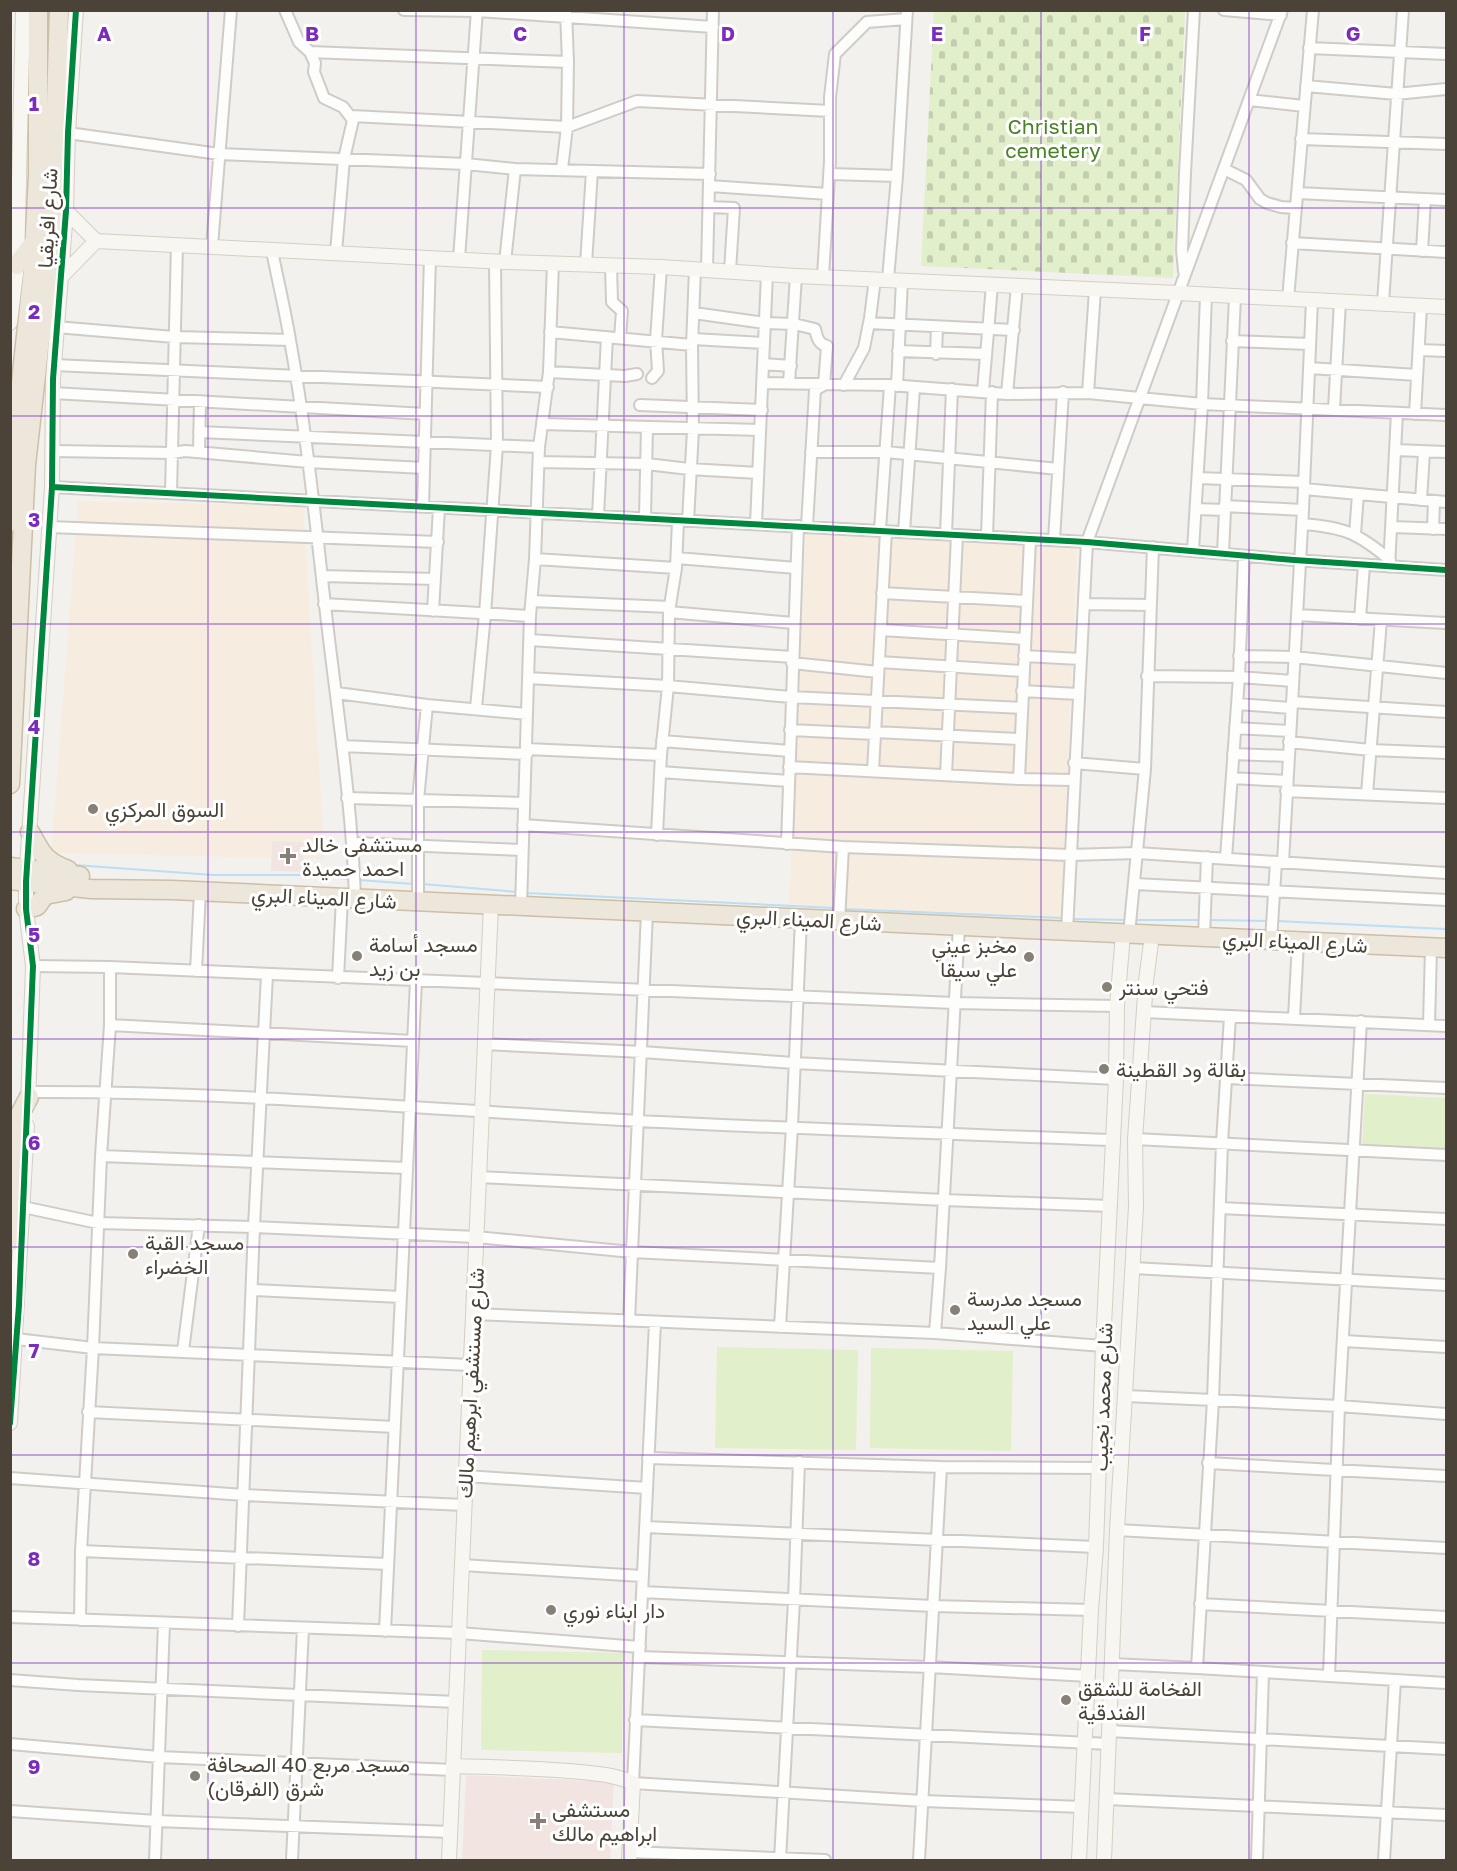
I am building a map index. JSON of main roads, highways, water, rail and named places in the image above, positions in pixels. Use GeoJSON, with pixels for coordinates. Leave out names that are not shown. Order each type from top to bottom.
{"type":"FeatureCollection","features":[{"type":"Feature","properties":{"kind":"highway","name":"شارع افريقيا"},"geometry":{"type":"LineString","coordinates":[[10,784],[26,465],[52,232],[67,14]]}},
{"type":"Feature","properties":{"kind":"highway","name":"شارع افريقيا"},"geometry":{"type":"LineString","coordinates":[[10,522],[38,176],[30,15]]}},
{"type":"Feature","properties":{"kind":"highway"},"geometry":{"type":"LineString","coordinates":[[17,265],[34,242]]}},
{"type":"Feature","properties":{"kind":"highway"},"geometry":{"type":"LineString","coordinates":[[45,308],[56,331]]}},
{"type":"Feature","properties":{"kind":"highway"},"geometry":{"type":"LineString","coordinates":[[30,832],[43,856],[92,884]]}},
{"type":"Feature","properties":{"kind":"highway"},"geometry":{"type":"LineString","coordinates":[[19,874],[92,884]]}},
{"type":"Feature","properties":{"kind":"highway"},"geometry":{"type":"LineString","coordinates":[[26,909],[37,906],[45,895],[92,884]]}},
{"type":"Feature","properties":{"kind":"highway","name":"شارع الميناء البري"},"geometry":{"type":"LineString","coordinates":[[92,884],[200,892],[1439,948]]}},
{"type":"Feature","properties":{"kind":"highway"},"geometry":{"type":"LineString","coordinates":[[10,1242],[19,1121],[29,1094]]}},
{"type":"Feature","properties":{"kind":"waterway"},"geometry":{"type":"LineString","coordinates":[[75,865],[213,875],[300,875],[350,879]]}},
{"type":"Feature","properties":{"kind":"waterway"},"geometry":{"type":"LineString","coordinates":[[359,880],[413,884]]}},
{"type":"Feature","properties":{"kind":"waterway"},"geometry":{"type":"LineString","coordinates":[[422,884],[518,892]]}},
{"type":"Feature","properties":{"kind":"waterway"},"geometry":{"type":"LineString","coordinates":[[526,893],[835,908]]}},
{"type":"Feature","properties":{"kind":"waterway"},"geometry":{"type":"LineString","coordinates":[[844,909],[1063,918]]}},
{"type":"Feature","properties":{"kind":"waterway"},"geometry":{"type":"LineString","coordinates":[[1072,919],[1126,920]]}},
{"type":"Feature","properties":{"kind":"waterway"},"geometry":{"type":"LineString","coordinates":[[1135,920],[1201,920]]}},
{"type":"Feature","properties":{"kind":"waterway"},"geometry":{"type":"LineString","coordinates":[[1210,920],[1270,921]]}},
{"type":"Feature","properties":{"kind":"waterway"},"geometry":{"type":"LineString","coordinates":[[1276,921],[1446,929]]}},
{"type":"Feature","properties":{"kind":"place","name":"السوق المركزي"},"geometry":{"type":"Point","coordinates":[93,809]}},
{"type":"Feature","properties":{"kind":"place","name":"مستشفى خالد احمد حميدة"},"geometry":{"type":"Point","coordinates":[288,856]}},
{"type":"Feature","properties":{"kind":"place","name":"مسجد أسامة بن زيد"},"geometry":{"type":"Point","coordinates":[357,956]}},
{"type":"Feature","properties":{"kind":"place","name":"مخبز عيني علي سيقا"},"geometry":{"type":"Point","coordinates":[1029,957]}},
{"type":"Feature","properties":{"kind":"place","name":"فتحي سنتر"},"geometry":{"type":"Point","coordinates":[1107,987]}},
{"type":"Feature","properties":{"kind":"place","name":"بقالة ود القطينة"},"geometry":{"type":"Point","coordinates":[1104,1069]}},
{"type":"Feature","properties":{"kind":"place","name":"مسجد القبة الخضراء"},"geometry":{"type":"Point","coordinates":[133,1254]}},
{"type":"Feature","properties":{"kind":"place","name":"مسجد مدرسة علي السيد"},"geometry":{"type":"Point","coordinates":[955,1310]}},
{"type":"Feature","properties":{"kind":"place","name":"دار ابناء نوري"},"geometry":{"type":"Point","coordinates":[551,1610]}},
{"type":"Feature","properties":{"kind":"place","name":"الفخامة للشقق الفندقية"},"geometry":{"type":"Point","coordinates":[1066,1700]}},
{"type":"Feature","properties":{"kind":"place","name":"مسجد مربع 40 الصحافة شرق (الفرقان)"},"geometry":{"type":"Point","coordinates":[195,1776]}},
{"type":"Feature","properties":{"kind":"place","name":"مستشفى ابراهيم مالك"},"geometry":{"type":"Point","coordinates":[538,1821]}},
{"type":"Feature","properties":{"kind":"park label","name":"Christian cemetery"},"geometry":{"type":"Point","coordinates":[1053,138]}}]}
